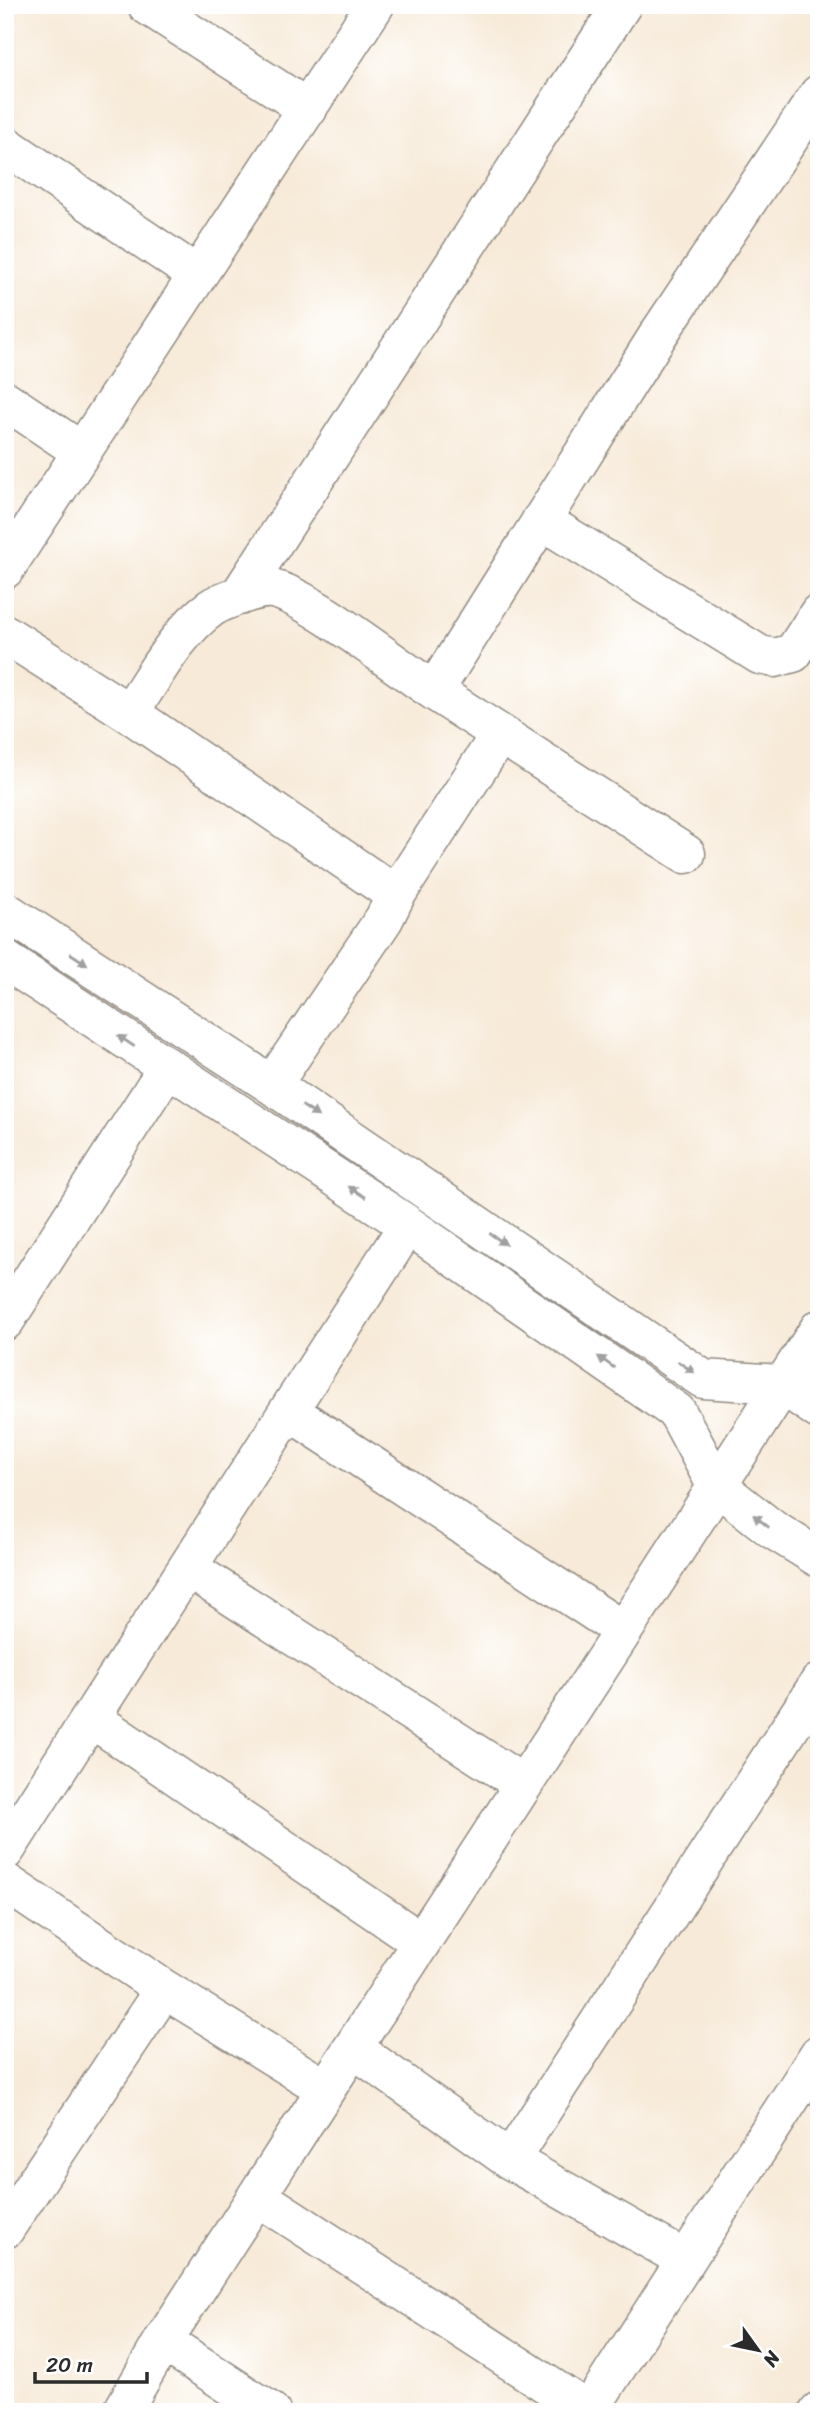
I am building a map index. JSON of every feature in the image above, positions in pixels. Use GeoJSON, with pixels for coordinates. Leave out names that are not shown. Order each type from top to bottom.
{"type":"FeatureCollection","features":[{"type":"Feature","properties":{"kind":"street"},"geometry":{"type":"LineString","coordinates":[[147,5],[308,108]]}},
{"type":"Feature","properties":{"kind":"street"},"geometry":{"type":"LineString","coordinates":[[5,569],[375,5]]}},
{"type":"Feature","properties":{"kind":"street"},"geometry":{"type":"LineString","coordinates":[[239,596],[622,5]]}},
{"type":"Feature","properties":{"kind":"street"},"geometry":{"type":"LineString","coordinates":[[434,691],[660,332],[818,96]]}},
{"type":"Feature","properties":{"kind":"street"},"geometry":{"type":"LineString","coordinates":[[5,145],[197,275]]}},
{"type":"Feature","properties":{"kind":"street"},"geometry":{"type":"LineString","coordinates":[[5,400],[81,452]]}},
{"type":"Feature","properties":{"kind":"street"},"geometry":{"type":"LineString","coordinates":[[541,520],[760,655],[775,658],[793,653],[819,613]]}},
{"type":"Feature","properties":{"kind":"street"},"geometry":{"type":"LineString","coordinates":[[130,713],[184,636],[212,607],[270,588],[300,600],[434,691],[686,854]]}},
{"type":"Feature","properties":{"kind":"street"},"geometry":{"type":"LineString","coordinates":[[5,634],[130,713],[396,895]]}},
{"type":"Feature","properties":{"kind":"street"},"geometry":{"type":"LineString","coordinates":[[272,1085],[384,919],[396,895],[500,734]]}},
{"type":"Feature","properties":{"kind":"street"},"geometry":{"type":"LineString","coordinates":[[5,911],[272,1085],[703,1379],[781,1384],[819,1410]]}},
{"type":"Feature","properties":{"kind":"street"},"geometry":{"type":"LineString","coordinates":[[5,960],[408,1225],[677,1412],[716,1485],[772,1529],[819,1558]]}},
{"type":"Feature","properties":{"kind":"street"},"geometry":{"type":"LineString","coordinates":[[5,1321],[167,1069]]}},
{"type":"Feature","properties":{"kind":"street"},"geometry":{"type":"LineString","coordinates":[[5,1851],[408,1225]]}},
{"type":"Feature","properties":{"kind":"street"},"geometry":{"type":"LineString","coordinates":[[122,2412],[163,2342],[819,1329]]}},
{"type":"Feature","properties":{"kind":"street"},"geometry":{"type":"LineString","coordinates":[[289,1411],[622,1630]]}},
{"type":"Feature","properties":{"kind":"street"},"geometry":{"type":"LineString","coordinates":[[188,1568],[523,1784]]}},
{"type":"Feature","properties":{"kind":"street"},"geometry":{"type":"LineString","coordinates":[[510,2160],[819,1683]]}},
{"type":"Feature","properties":{"kind":"street"},"geometry":{"type":"LineString","coordinates":[[91,1718],[421,1942]]}},
{"type":"Feature","properties":{"kind":"street"},"geometry":{"type":"LineString","coordinates":[[5,1882],[164,1989],[326,2089]]}},
{"type":"Feature","properties":{"kind":"street"},"geometry":{"type":"LineString","coordinates":[[5,2230],[164,1989]]}},
{"type":"Feature","properties":{"kind":"street"},"geometry":{"type":"LineString","coordinates":[[353,2048],[510,2160],[686,2260]]}},
{"type":"Feature","properties":{"kind":"street"},"geometry":{"type":"LineString","coordinates":[[257,2196],[588,2411],[819,2054]]}},
{"type":"Feature","properties":{"kind":"street"},"geometry":{"type":"LineString","coordinates":[[163,2342],[271,2412]]}}]}
